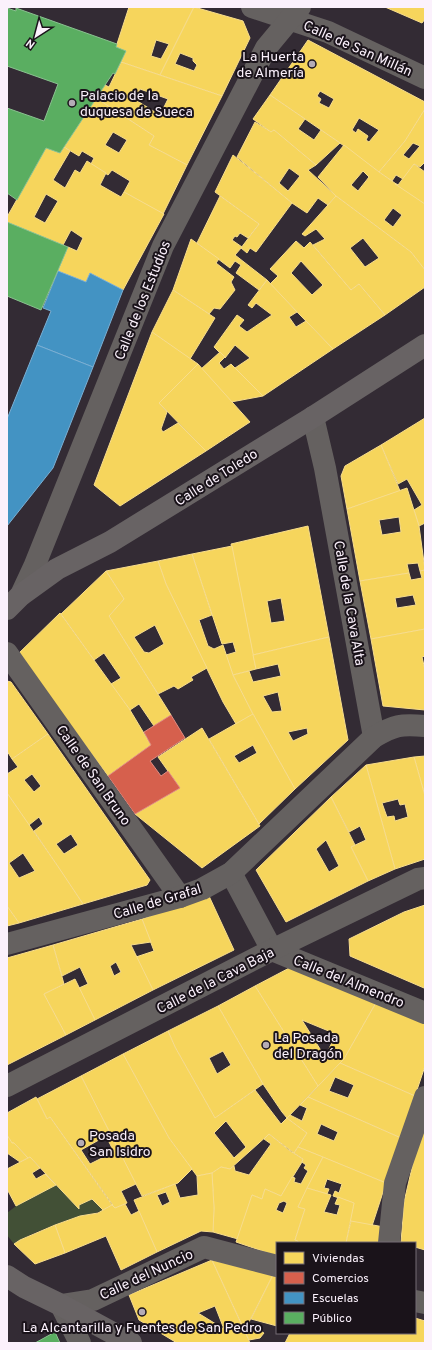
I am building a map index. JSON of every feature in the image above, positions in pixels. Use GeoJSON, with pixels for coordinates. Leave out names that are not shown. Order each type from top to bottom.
{"type":"FeatureCollection","features":[{"type":"Feature","properties":{"kind":"street","name":"Calle de San Millán"},"geometry":{"type":"LineString","coordinates":[[252,7],[295,13],[328,32],[425,78]]}},
{"type":"Feature","properties":{"kind":"street","name":"Calle de los Estudios"},"geometry":{"type":"LineString","coordinates":[[14,602],[34,567],[163,246],[266,48],[295,13]]}},
{"type":"Feature","properties":{"kind":"street","name":"Calle de Toledo"},"geometry":{"type":"LineString","coordinates":[[14,602],[57,569],[110,542],[313,417],[425,345]]}},
{"type":"Feature","properties":{"kind":"street","name":"Calle de la Cava Alta"},"geometry":{"type":"LineString","coordinates":[[313,417],[325,468],[374,737]]}},
{"type":"Feature","properties":{"kind":"street","name":"Calle de San Bruno"},"geometry":{"type":"LineString","coordinates":[[7,654],[180,897]]}},
{"type":"Feature","properties":{"kind":"street"},"geometry":{"type":"LineString","coordinates":[[374,737],[390,728],[404,724],[425,726]]}},
{"type":"Feature","properties":{"kind":"street","name":"Calle de Grafal"},"geometry":{"type":"LineString","coordinates":[[7,944],[180,897],[202,889],[231,873],[374,737]]}},
{"type":"Feature","properties":{"kind":"street"},"geometry":{"type":"LineString","coordinates":[[231,873],[272,950]]}},
{"type":"Feature","properties":{"kind":"street","name":"Calle de la Cava Baja"},"geometry":{"type":"LineString","coordinates":[[7,1086],[272,950],[418,879],[425,878]]}},
{"type":"Feature","properties":{"kind":"street","name":"Calle del Almendro"},"geometry":{"type":"LineString","coordinates":[[272,950],[425,1013]]}},
{"type":"Feature","properties":{"kind":"street"},"geometry":{"type":"LineString","coordinates":[[389,1242],[395,1183],[425,1096]]}},
{"type":"Feature","properties":{"kind":"street","name":"Calle del Nuncio"},"geometry":{"type":"LineString","coordinates":[[61,1305],[93,1300],[204,1247],[276,1266]]}},
{"type":"Feature","properties":{"kind":"street"},"geometry":{"type":"LineString","coordinates":[[7,1276],[31,1291],[61,1305],[131,1343]]}},
{"type":"Feature","properties":{"kind":"street"},"geometry":{"type":"LineString","coordinates":[[61,1305],[80,1343]]}},
{"type":"Feature","properties":{"kind":"green space"},"geometry":{"type":"Polygon","coordinates":[[[56,1185],[79,1209],[79,1205],[92,1199],[103,1210],[54,1225],[36,1232],[14,1244],[7,1235],[7,1213],[16,1206],[56,1185]]]}},
{"type":"Feature","properties":{"kind":"building: Viviendas"},"geometry":{"type":"Polygon","coordinates":[[[129,7],[194,7],[160,75],[121,62],[126,51],[116,47],[129,7]],[[156,40],[151,56],[161,59],[169,44],[156,40]]]}},
{"type":"Feature","properties":{"kind":"building: Viviendas"},"geometry":{"type":"Polygon","coordinates":[[[194,7],[243,21],[250,38],[222,96],[160,75],[194,7]],[[180,53],[175,64],[194,71],[197,65],[193,61],[193,58],[180,53]]]}},
{"type":"Feature","properties":{"kind":"building: Viviendas"},"geometry":{"type":"Polygon","coordinates":[[[385,7],[425,7],[425,19],[422,23],[385,7]]]}},
{"type":"Feature","properties":{"kind":"building: Viviendas"},"geometry":{"type":"Polygon","coordinates":[[[308,40],[425,102],[425,109],[405,141],[379,172],[270,95],[308,40]],[[320,91],[317,96],[321,99],[319,103],[329,108],[334,99],[320,91]],[[359,118],[352,130],[356,133],[358,129],[368,136],[366,140],[369,142],[379,130],[359,118]]]}},
{"type":"Feature","properties":{"kind":"building: Viviendas"},"geometry":{"type":"Polygon","coordinates":[[[121,62],[222,96],[187,165],[149,145],[154,136],[96,98],[105,85],[109,87],[121,62]],[[140,89],[134,99],[160,115],[168,99],[140,89]]]}},
{"type":"Feature","properties":{"kind":"building: Viviendas"},"geometry":{"type":"Polygon","coordinates":[[[270,95],[305,119],[298,129],[314,140],[321,130],[340,143],[316,165],[274,130],[271,132],[253,119],[270,95]]]}},
{"type":"Feature","properties":{"kind":"building: Viviendas"},"geometry":{"type":"Polygon","coordinates":[[[96,98],[154,136],[149,145],[187,165],[163,214],[124,192],[130,181],[112,170],[108,175],[91,164],[94,158],[82,151],[79,156],[64,147],[96,98]],[[113,132],[105,145],[119,153],[127,140],[113,132]]]}},
{"type":"Feature","properties":{"kind":"building: Viviendas"},"geometry":{"type":"Polygon","coordinates":[[[425,109],[425,162],[420,167],[414,164],[403,179],[396,175],[392,181],[379,172],[405,141],[425,109]],[[413,143],[403,155],[409,159],[420,146],[413,143]]]}},
{"type":"Feature","properties":{"kind":"building: Viviendas"},"geometry":{"type":"Polygon","coordinates":[[[255,122],[271,132],[274,130],[316,165],[308,170],[336,196],[328,205],[318,198],[307,213],[292,203],[237,157],[255,122]],[[289,168],[279,183],[288,191],[300,176],[289,168]]]}},
{"type":"Feature","properties":{"kind":"building: Viviendas"},"geometry":{"type":"Polygon","coordinates":[[[344,145],[379,172],[425,204],[425,270],[411,252],[336,196],[318,177],[344,145]],[[363,171],[351,185],[358,191],[369,177],[363,171]],[[393,208],[384,220],[393,227],[402,215],[393,208]]]}},
{"type":"Feature","properties":{"kind":"building: Viviendas"},"geometry":{"type":"Polygon","coordinates":[[[64,147],[70,151],[53,180],[65,188],[75,170],[80,173],[87,161],[106,173],[100,185],[121,197],[124,192],[164,214],[123,290],[90,273],[86,282],[58,271],[68,247],[77,251],[83,238],[71,230],[63,245],[7,222],[7,217],[46,148],[60,153],[64,147]],[[46,194],[34,217],[45,223],[58,201],[46,194]]]}},
{"type":"Feature","properties":{"kind":"building: Viviendas"},"geometry":{"type":"Polygon","coordinates":[[[233,155],[292,203],[256,252],[250,248],[247,253],[241,248],[259,224],[215,192],[233,155]]]}},
{"type":"Feature","properties":{"kind":"building: Viviendas"},"geometry":{"type":"Polygon","coordinates":[[[414,164],[425,172],[425,204],[395,184],[398,185],[414,164]]]}},
{"type":"Feature","properties":{"kind":"building: Viviendas"},"geometry":{"type":"Polygon","coordinates":[[[220,196],[259,224],[248,238],[240,233],[232,240],[242,247],[235,255],[267,280],[259,290],[236,273],[241,265],[235,261],[230,268],[197,243],[220,196]]]}},
{"type":"Feature","properties":{"kind":"building: Viviendas"},"geometry":{"type":"Polygon","coordinates":[[[336,196],[411,252],[425,270],[425,287],[385,315],[359,284],[351,290],[313,245],[325,239],[316,229],[305,236],[302,234],[336,196]],[[363,238],[350,248],[365,267],[379,258],[363,238]]]}},
{"type":"Feature","properties":{"kind":"building: Viviendas"},"geometry":{"type":"Polygon","coordinates":[[[191,239],[219,259],[216,263],[234,277],[231,282],[235,290],[220,309],[214,308],[209,314],[173,290],[191,239]]]}},
{"type":"Feature","properties":{"kind":"building: Viviendas"},"geometry":{"type":"Polygon","coordinates":[[[296,241],[304,248],[310,242],[351,290],[359,284],[385,315],[333,349],[270,284],[278,276],[270,269],[296,241]],[[301,261],[291,273],[312,295],[323,285],[301,261]]]}},
{"type":"Feature","properties":{"kind":"building: Viviendas"},"geometry":{"type":"Polygon","coordinates":[[[267,280],[297,312],[289,317],[296,327],[306,321],[333,349],[263,396],[235,368],[250,358],[235,345],[225,358],[214,347],[237,315],[244,320],[239,326],[247,332],[272,315],[256,303],[252,308],[248,305],[267,280]]]}},
{"type":"Feature","properties":{"kind":"building: Viviendas"},"geometry":{"type":"Polygon","coordinates":[[[173,290],[215,318],[190,359],[152,332],[173,290]]]}},
{"type":"Feature","properties":{"kind":"building: Viviendas"},"geometry":{"type":"Polygon","coordinates":[[[152,332],[198,364],[159,403],[167,412],[161,429],[163,432],[178,423],[206,451],[120,506],[94,485],[152,332]]]}},
{"type":"Feature","properties":{"kind":"building: Viviendas"},"geometry":{"type":"Polygon","coordinates":[[[220,352],[225,357],[219,363],[224,369],[231,364],[263,396],[231,402],[201,369],[220,352]]]}},
{"type":"Feature","properties":{"kind":"building: Viviendas"},"geometry":{"type":"Polygon","coordinates":[[[198,364],[250,422],[206,451],[159,403],[198,364]]]}},
{"type":"Feature","properties":{"kind":"building: Viviendas"},"geometry":{"type":"Polygon","coordinates":[[[425,418],[425,523],[419,526],[414,510],[422,505],[407,479],[398,484],[381,445],[425,418]]]}},
{"type":"Feature","properties":{"kind":"building: Viviendas"},"geometry":{"type":"Polygon","coordinates":[[[381,445],[400,491],[347,509],[341,476],[345,466],[381,445]]]}},
{"type":"Feature","properties":{"kind":"building: Viviendas"},"geometry":{"type":"Polygon","coordinates":[[[407,488],[419,526],[425,570],[420,571],[418,563],[407,564],[409,573],[360,581],[347,509],[407,488]],[[399,517],[379,520],[382,535],[401,532],[399,517]]]}},
{"type":"Feature","properties":{"kind":"building: Viviendas"},"geometry":{"type":"Polygon","coordinates":[[[308,526],[329,637],[253,655],[231,544],[308,526]],[[281,598],[267,601],[271,623],[285,621],[281,598]]]}},
{"type":"Feature","properties":{"kind":"building: Viviendas"},"geometry":{"type":"Polygon","coordinates":[[[232,546],[256,669],[233,675],[226,655],[236,652],[233,642],[222,644],[192,554],[232,546]]]}},
{"type":"Feature","properties":{"kind":"building: Viviendas"},"geometry":{"type":"Polygon","coordinates":[[[192,554],[212,615],[199,620],[208,646],[214,649],[223,645],[233,675],[253,714],[236,724],[223,702],[166,584],[158,561],[192,554]]]}},
{"type":"Feature","properties":{"kind":"building: Viviendas"},"geometry":{"type":"Polygon","coordinates":[[[158,561],[166,584],[207,668],[191,677],[193,680],[178,689],[174,686],[158,694],[109,616],[124,599],[106,571],[158,561]],[[155,625],[134,637],[144,652],[149,653],[164,644],[155,625]]]}},
{"type":"Feature","properties":{"kind":"building: Viviendas"},"geometry":{"type":"Polygon","coordinates":[[[425,570],[425,629],[371,639],[360,581],[409,573],[411,580],[422,578],[420,571],[425,570]],[[413,595],[395,598],[397,608],[416,605],[413,595]]]}},
{"type":"Feature","properties":{"kind":"building: Viviendas"},"geometry":{"type":"Polygon","coordinates":[[[106,571],[124,599],[109,616],[171,715],[154,726],[139,704],[130,710],[111,684],[121,678],[104,653],[94,660],[61,614],[106,571]]]}},
{"type":"Feature","properties":{"kind":"building: Viviendas"},"geometry":{"type":"Polygon","coordinates":[[[60,613],[130,710],[151,745],[108,776],[18,654],[60,613]]]}},
{"type":"Feature","properties":{"kind":"building: Viviendas"},"geometry":{"type":"Polygon","coordinates":[[[425,629],[425,656],[422,657],[425,670],[425,710],[383,706],[371,639],[425,629]]]}},
{"type":"Feature","properties":{"kind":"building: Viviendas"},"geometry":{"type":"Polygon","coordinates":[[[329,637],[348,740],[295,789],[233,675],[249,671],[253,682],[281,676],[278,664],[256,669],[253,655],[329,637]],[[278,692],[263,696],[272,712],[282,711],[278,692]],[[307,728],[288,732],[293,741],[308,734],[307,728]]]}},
{"type":"Feature","properties":{"kind":"building: Viviendas"},"geometry":{"type":"Polygon","coordinates":[[[7,681],[11,682],[48,734],[12,759],[7,751],[7,681]]]}},
{"type":"Feature","properties":{"kind":"building: Viviendas"},"geometry":{"type":"Polygon","coordinates":[[[253,714],[295,789],[259,824],[209,739],[253,714]],[[253,745],[234,756],[239,763],[257,753],[253,745]]]}},
{"type":"Feature","properties":{"kind":"building: Viviendas"},"geometry":{"type":"Polygon","coordinates":[[[202,728],[260,826],[202,868],[135,814],[180,788],[158,757],[202,728]]]}},
{"type":"Feature","properties":{"kind":"building: Viviendas"},"geometry":{"type":"Polygon","coordinates":[[[48,734],[150,880],[147,885],[83,904],[34,831],[43,824],[39,817],[29,825],[7,793],[7,774],[18,767],[12,759],[48,734]],[[32,774],[24,780],[34,792],[41,786],[32,774]],[[71,834],[56,844],[64,854],[78,845],[71,834]]]}},
{"type":"Feature","properties":{"kind":"building: Viviendas"},"geometry":{"type":"Polygon","coordinates":[[[425,756],[425,796],[414,757],[425,756]]]}},
{"type":"Feature","properties":{"kind":"building: Viviendas"},"geometry":{"type":"Polygon","coordinates":[[[414,757],[425,796],[425,859],[395,869],[366,765],[414,757]],[[398,799],[382,803],[387,817],[394,816],[395,821],[408,817],[405,804],[400,805],[398,799]]]}},
{"type":"Feature","properties":{"kind":"building: Viviendas"},"geometry":{"type":"Polygon","coordinates":[[[366,765],[395,869],[368,881],[351,847],[366,840],[360,826],[349,832],[331,797],[366,765]]]}},
{"type":"Feature","properties":{"kind":"building: Viviendas"},"geometry":{"type":"Polygon","coordinates":[[[7,793],[83,904],[19,923],[7,906],[7,793]],[[23,853],[9,863],[19,878],[35,871],[23,853]]]}},
{"type":"Feature","properties":{"kind":"building: Viviendas"},"geometry":{"type":"Polygon","coordinates":[[[331,797],[355,845],[351,847],[368,881],[286,922],[256,870],[331,797]],[[326,840],[316,849],[329,872],[339,866],[326,840]]]}},
{"type":"Feature","properties":{"kind":"building: Viviendas"},"geometry":{"type":"Polygon","coordinates":[[[209,896],[234,950],[153,990],[136,957],[154,951],[142,919],[209,896]]]}},
{"type":"Feature","properties":{"kind":"building: Viviendas"},"geometry":{"type":"Polygon","coordinates":[[[425,905],[424,988],[350,956],[349,939],[404,912],[425,905]]]}},
{"type":"Feature","properties":{"kind":"building: Viviendas"},"geometry":{"type":"Polygon","coordinates":[[[7,906],[19,923],[7,926],[7,906]]]}},
{"type":"Feature","properties":{"kind":"building: Viviendas"},"geometry":{"type":"Polygon","coordinates":[[[142,919],[151,942],[131,945],[153,990],[95,1020],[79,988],[88,984],[80,967],[62,976],[53,945],[142,919]],[[116,962],[110,966],[114,976],[121,972],[116,962]]]}},
{"type":"Feature","properties":{"kind":"building: Viviendas"},"geometry":{"type":"Polygon","coordinates":[[[53,945],[64,984],[44,994],[66,1035],[7,1065],[7,958],[53,945]]]}},
{"type":"Feature","properties":{"kind":"building: Viviendas"},"geometry":{"type":"Polygon","coordinates":[[[295,965],[377,1001],[344,1059],[318,1086],[255,986],[295,965]],[[302,1020],[325,1057],[336,1034],[302,1020]]]}},
{"type":"Feature","properties":{"kind":"building: Viviendas"},"geometry":{"type":"Polygon","coordinates":[[[75,979],[95,1020],[66,1035],[44,994],[75,979]]]}},
{"type":"Feature","properties":{"kind":"building: Viviendas","name":"La Posada del Dragón"},"geometry":{"type":"Polygon","coordinates":[[[255,986],[318,1086],[287,1118],[263,1084],[218,1006],[255,986]]]}},
{"type":"Feature","properties":{"kind":"building: Viviendas"},"geometry":{"type":"Polygon","coordinates":[[[377,1001],[425,1021],[425,1066],[415,1096],[340,1063],[344,1059],[377,1001]]]}},
{"type":"Feature","properties":{"kind":"building: Viviendas"},"geometry":{"type":"Polygon","coordinates":[[[218,1006],[263,1084],[215,1118],[175,1047],[168,1031],[218,1006]],[[223,1051],[209,1058],[217,1074],[231,1065],[223,1051]]]}},
{"type":"Feature","properties":{"kind":"building: Viviendas"},"geometry":{"type":"Polygon","coordinates":[[[168,1031],[175,1047],[215,1118],[255,1090],[281,1124],[287,1118],[307,1133],[294,1153],[269,1134],[230,1169],[221,1167],[212,1173],[197,1176],[169,1138],[123,1054],[168,1031]],[[226,1121],[214,1133],[234,1158],[246,1147],[226,1121]]]}},
{"type":"Feature","properties":{"kind":"building: Viviendas"},"geometry":{"type":"Polygon","coordinates":[[[123,1054],[169,1138],[192,1169],[178,1183],[142,1196],[81,1076],[123,1054]]]}},
{"type":"Feature","properties":{"kind":"building: Viviendas"},"geometry":{"type":"Polygon","coordinates":[[[340,1063],[415,1096],[401,1138],[308,1097],[340,1063]],[[335,1077],[329,1091],[348,1098],[354,1085],[335,1077]]]}},
{"type":"Feature","properties":{"kind":"building: Viviendas","name":"Posada San Isidro"},"geometry":{"type":"Polygon","coordinates":[[[81,1076],[136,1184],[121,1191],[127,1203],[115,1208],[50,1117],[47,1119],[37,1099],[81,1076]],[[106,1136],[81,1150],[90,1164],[114,1152],[106,1136]]]}},
{"type":"Feature","properties":{"kind":"building: Viviendas"},"geometry":{"type":"Polygon","coordinates":[[[36,1097],[47,1119],[50,1117],[112,1205],[103,1210],[92,1199],[79,1205],[79,1209],[30,1157],[28,1158],[14,1143],[12,1143],[7,1135],[7,1113],[36,1097]]]}},
{"type":"Feature","properties":{"kind":"building: Viviendas"},"geometry":{"type":"Polygon","coordinates":[[[308,1097],[401,1138],[386,1183],[298,1147],[307,1133],[287,1118],[290,1115],[302,1121],[307,1108],[300,1105],[308,1097]],[[321,1124],[317,1134],[334,1141],[338,1132],[321,1124]]]}},
{"type":"Feature","properties":{"kind":"building: Viviendas"},"geometry":{"type":"Polygon","coordinates":[[[425,1125],[425,1250],[416,1247],[416,1242],[401,1242],[404,1202],[415,1155],[425,1125]]]}},
{"type":"Feature","properties":{"kind":"building: Viviendas"},"geometry":{"type":"Polygon","coordinates":[[[269,1134],[290,1151],[303,1159],[302,1162],[281,1196],[265,1189],[262,1199],[252,1195],[238,1239],[213,1232],[214,1208],[212,1173],[221,1167],[230,1169],[234,1166],[235,1171],[249,1175],[271,1144],[264,1139],[269,1134]]]}},
{"type":"Feature","properties":{"kind":"building: Viviendas"},"geometry":{"type":"Polygon","coordinates":[[[7,1135],[12,1143],[14,1143],[28,1158],[20,1162],[7,1153],[7,1135]]]}},
{"type":"Feature","properties":{"kind":"building: Viviendas"},"geometry":{"type":"Polygon","coordinates":[[[298,1147],[323,1157],[298,1207],[305,1209],[295,1240],[298,1242],[276,1242],[276,1256],[236,1242],[252,1195],[262,1199],[265,1189],[281,1196],[292,1177],[295,1178],[294,1182],[301,1184],[308,1171],[304,1168],[306,1165],[302,1162],[303,1159],[294,1153],[298,1147]],[[284,1201],[279,1203],[276,1210],[283,1213],[287,1203],[284,1201]]]}},
{"type":"Feature","properties":{"kind":"building: Viviendas"},"geometry":{"type":"Polygon","coordinates":[[[30,1157],[40,1168],[32,1173],[36,1179],[45,1174],[56,1185],[16,1206],[7,1189],[7,1169],[30,1157]]]}},
{"type":"Feature","properties":{"kind":"building: Viviendas"},"geometry":{"type":"Polygon","coordinates":[[[323,1157],[386,1183],[372,1226],[350,1221],[354,1203],[333,1196],[335,1191],[339,1193],[342,1184],[327,1179],[324,1188],[329,1189],[327,1194],[307,1188],[323,1157]]]}},
{"type":"Feature","properties":{"kind":"building: Viviendas"},"geometry":{"type":"Polygon","coordinates":[[[212,1173],[214,1208],[213,1232],[201,1231],[157,1252],[134,1200],[175,1184],[180,1198],[198,1195],[197,1176],[212,1173]],[[166,1192],[157,1195],[162,1206],[170,1202],[166,1192]]]}},
{"type":"Feature","properties":{"kind":"building: Viviendas"},"geometry":{"type":"Polygon","coordinates":[[[307,1188],[331,1195],[324,1212],[337,1215],[340,1205],[335,1204],[338,1197],[354,1203],[346,1242],[298,1242],[295,1240],[305,1209],[298,1207],[307,1188]]]}},
{"type":"Feature","properties":{"kind":"building: Viviendas"},"geometry":{"type":"Polygon","coordinates":[[[125,1204],[131,1215],[139,1211],[157,1252],[121,1270],[106,1236],[65,1253],[55,1225],[80,1216],[98,1213],[112,1205],[115,1208],[125,1204]]]}},
{"type":"Feature","properties":{"kind":"building: Viviendas"},"geometry":{"type":"Polygon","coordinates":[[[351,1221],[384,1227],[381,1242],[346,1242],[351,1221]]]}},
{"type":"Feature","properties":{"kind":"building: Viviendas"},"geometry":{"type":"Polygon","coordinates":[[[55,1225],[65,1253],[35,1264],[14,1244],[20,1240],[55,1225]]]}},
{"type":"Feature","properties":{"kind":"building: Viviendas"},"geometry":{"type":"Polygon","coordinates":[[[212,1260],[250,1343],[177,1343],[139,1320],[129,1295],[212,1260]],[[215,1306],[198,1313],[224,1329],[215,1306]]]}},
{"type":"Feature","properties":{"kind":"building: Viviendas"},"geometry":{"type":"Polygon","coordinates":[[[212,1260],[273,1275],[248,1324],[264,1333],[260,1338],[249,1340],[212,1260]]]}},
{"type":"Feature","properties":{"kind":"building: Viviendas"},"geometry":{"type":"Polygon","coordinates":[[[273,1275],[276,1276],[276,1326],[251,1319],[273,1275]]]}},
{"type":"Feature","properties":{"kind":"building: Viviendas"},"geometry":{"type":"Polygon","coordinates":[[[416,1318],[425,1321],[425,1343],[285,1343],[290,1334],[416,1334],[416,1318]]]}},
{"type":"Feature","properties":{"kind":"building: Comercios"},"geometry":{"type":"Polygon","coordinates":[[[171,715],[185,738],[150,761],[161,776],[168,771],[180,788],[135,814],[108,776],[151,745],[144,732],[171,715]]]}},
{"type":"Feature","properties":{"kind":"building: Escuelas"},"geometry":{"type":"Polygon","coordinates":[[[58,271],[86,282],[90,273],[123,290],[93,367],[37,345],[51,311],[43,308],[58,271]]]}},
{"type":"Feature","properties":{"kind":"building: Escuelas"},"geometry":{"type":"Polygon","coordinates":[[[37,345],[93,367],[53,468],[7,526],[7,419],[37,345]]]}},
{"type":"Feature","properties":{"kind":"building: Público","name":"Palacio de la duquesa de Sueca"},"geometry":{"type":"Polygon","coordinates":[[[7,8],[16,11],[16,8],[117,44],[116,47],[126,51],[115,74],[113,73],[60,153],[46,148],[17,200],[7,193],[7,108],[44,121],[58,84],[7,66],[7,8]]]}},
{"type":"Feature","properties":{"kind":"building: Público"},"geometry":{"type":"Polygon","coordinates":[[[7,222],[68,247],[41,310],[7,296],[7,222]]]}},
{"type":"Feature","properties":{"kind":"building: Público"},"geometry":{"type":"Polygon","coordinates":[[[55,1332],[60,1343],[35,1343],[55,1332]]]}},
{"type":"Feature","properties":{"kind":"place","name":"La Huerta de Almería"},"geometry":{"type":"Point","coordinates":[312,64]}},
{"type":"Feature","properties":{"kind":"place","name":"Palacio de la duquesa de Sueca"},"geometry":{"type":"Point","coordinates":[72,103]}},
{"type":"Feature","properties":{"kind":"place","name":"La Posada del Dragón"},"geometry":{"type":"Point","coordinates":[266,1045]}},
{"type":"Feature","properties":{"kind":"place","name":"Posada San Isidro"},"geometry":{"type":"Point","coordinates":[81,1143]}},
{"type":"Feature","properties":{"kind":"place","name":"La Alcantarilla y Fuentes de San Pedro"},"geometry":{"type":"Point","coordinates":[142,1312]}}]}
